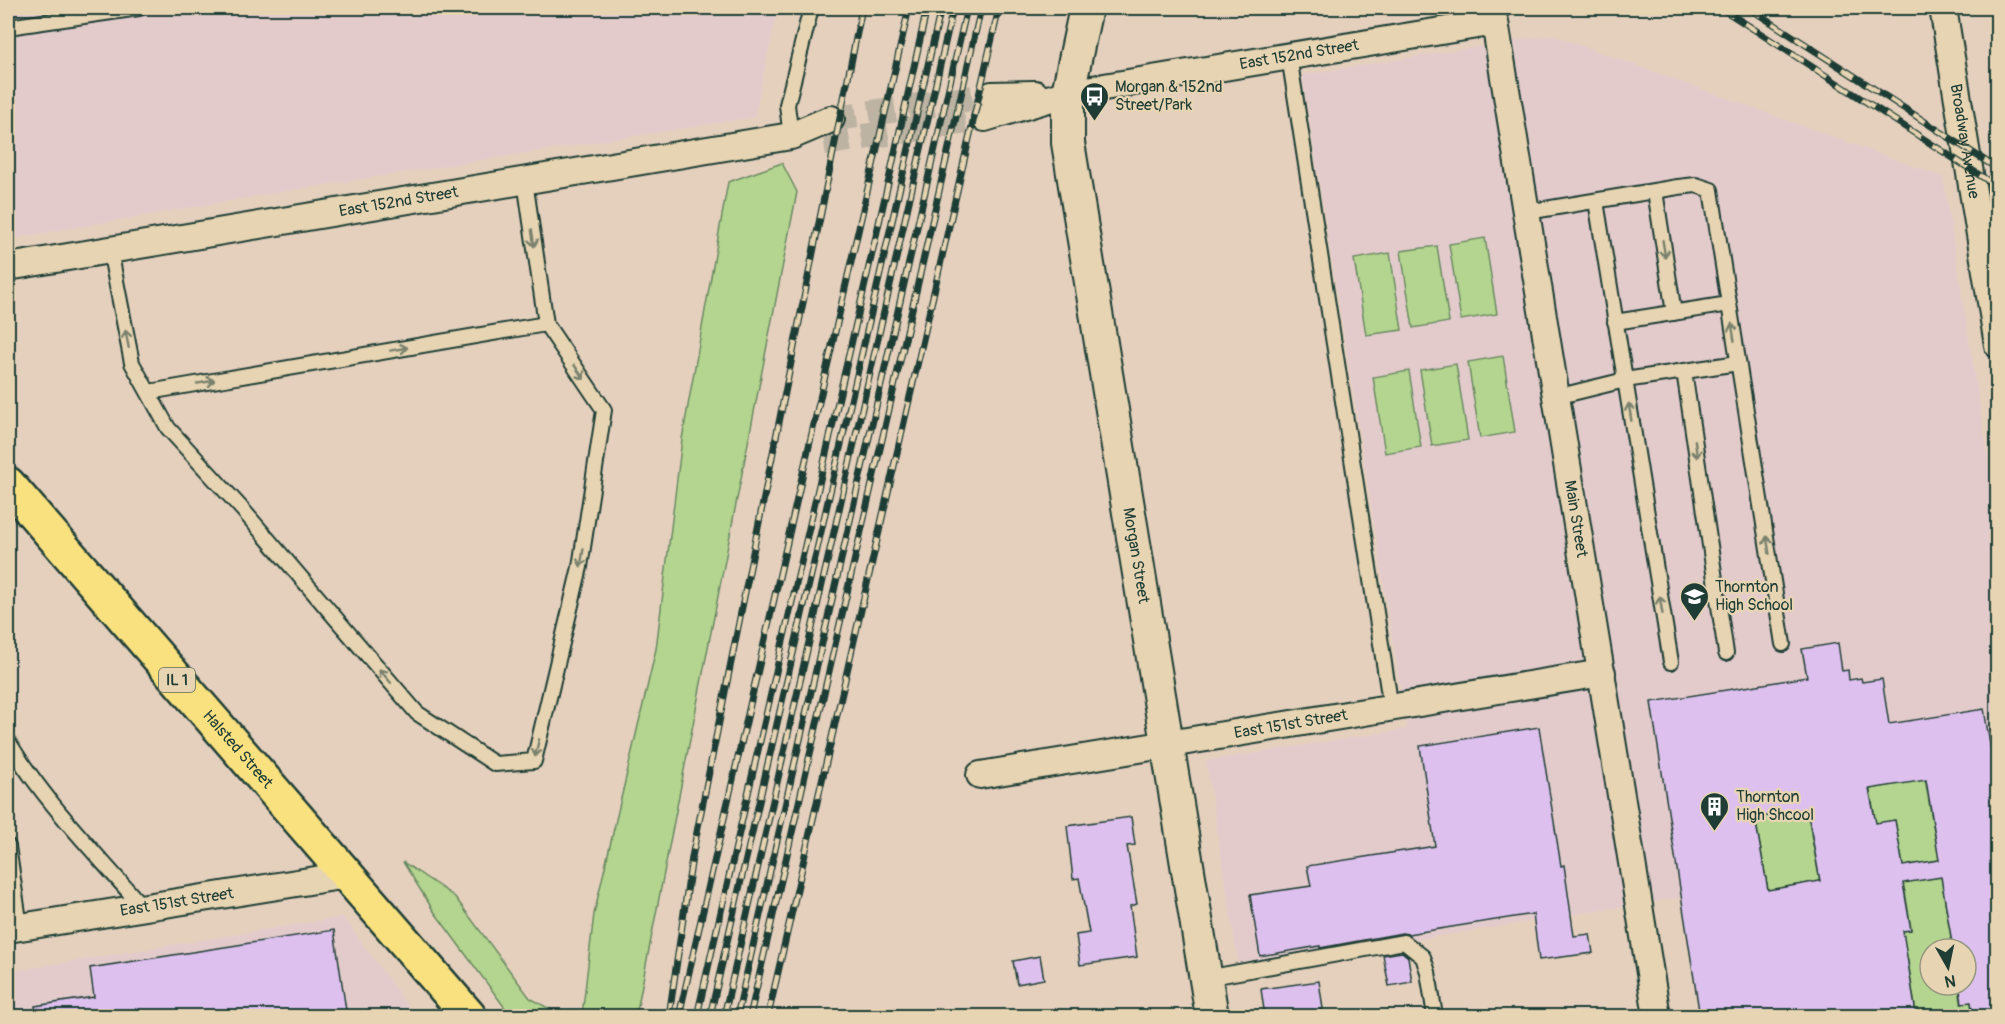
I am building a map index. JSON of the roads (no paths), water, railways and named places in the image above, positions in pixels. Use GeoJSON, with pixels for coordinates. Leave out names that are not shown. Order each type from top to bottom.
{"type":"FeatureCollection","features":[{"type":"Feature","properties":{"kind":"main road","name":"Halsted Street"},"geometry":{"type":"LineString","coordinates":[[8,484],[469,1017]]}},
{"type":"Feature","properties":{"kind":"street","name":"Morgan Street"},"geometry":{"type":"LineString","coordinates":[[1086,8],[1068,93],[1068,143],[1212,1017]]}},
{"type":"Feature","properties":{"kind":"street","name":"Broadway Avenue"},"geometry":{"type":"LineString","coordinates":[[1944,8],[1998,345]]}},
{"type":"Feature","properties":{"kind":"street","name":"East 152nd Street"},"geometry":{"type":"LineString","coordinates":[[989,107],[1495,22]]}},
{"type":"Feature","properties":{"kind":"street","name":"Main Street"},"geometry":{"type":"LineString","coordinates":[[1495,22],[1657,1017]]}},
{"type":"Feature","properties":{"kind":"street","name":"East 152nd Street"},"geometry":{"type":"LineString","coordinates":[[8,267],[827,131]]}},
{"type":"Feature","properties":{"kind":"street","name":"East 151st Street"},"geometry":{"type":"LineString","coordinates":[[980,775],[1602,673]]}},
{"type":"Feature","properties":{"kind":"street","name":"East 151st Street"},"geometry":{"type":"LineString","coordinates":[[14,928],[347,875]]}},
{"type":"Feature","properties":{"kind":"lane"},"geometry":{"type":"LineString","coordinates":[[8,27],[139,8]]}},
{"type":"Feature","properties":{"kind":"lane"},"geometry":{"type":"LineString","coordinates":[[791,136],[787,105],[811,8]]}},
{"type":"Feature","properties":{"kind":"lane"},"geometry":{"type":"LineString","coordinates":[[1289,56],[1391,708]]}},
{"type":"Feature","properties":{"kind":"lane"},"geometry":{"type":"LineString","coordinates":[[110,250],[132,363],[168,428],[242,509],[417,713],[495,764],[534,761],[580,567],[604,410],[546,324],[525,180]]}},
{"type":"Feature","properties":{"kind":"lane"},"geometry":{"type":"LineString","coordinates":[[1527,212],[1696,185],[1711,190],[1784,644]]}},
{"type":"Feature","properties":{"kind":"lane"},"geometry":{"type":"LineString","coordinates":[[1655,191],[1674,313]]}},
{"type":"Feature","properties":{"kind":"lane"},"geometry":{"type":"LineString","coordinates":[[1596,201],[1671,662]]}},
{"type":"Feature","properties":{"kind":"lane"},"geometry":{"type":"LineString","coordinates":[[1615,322],[1729,304]]}},
{"type":"Feature","properties":{"kind":"lane"},"geometry":{"type":"LineString","coordinates":[[149,392],[546,324]]}},
{"type":"Feature","properties":{"kind":"lane"},"geometry":{"type":"LineString","coordinates":[[1556,397],[1625,380],[1738,363]]}},
{"type":"Feature","properties":{"kind":"lane"},"geometry":{"type":"LineString","coordinates":[[1684,371],[1726,653]]}},
{"type":"Feature","properties":{"kind":"lane"},"geometry":{"type":"LineString","coordinates":[[8,741],[19,761],[143,908]]}},
{"type":"Feature","properties":{"kind":"lane"},"geometry":{"type":"LineString","coordinates":[[8,846],[14,928]]}},
{"type":"Feature","properties":{"kind":"lane"},"geometry":{"type":"LineString","coordinates":[[1206,978],[1404,942],[1424,957],[1435,1017]]}},
{"type":"Feature","properties":{"kind":"tunnel"},"geometry":{"type":"LineString","coordinates":[[831,119],[992,95]]}},
{"type":"Feature","properties":{"kind":"tunnel"},"geometry":{"type":"LineString","coordinates":[[824,143],[985,118]]}},
{"type":"Feature","properties":{"kind":"railway"},"geometry":{"type":"LineString","coordinates":[[669,1016],[692,857],[862,8]]}},
{"type":"Feature","properties":{"kind":"railway"},"geometry":{"type":"LineString","coordinates":[[679,1016],[909,8]]}},
{"type":"Feature","properties":{"kind":"railway"},"geometry":{"type":"LineString","coordinates":[[697,1016],[927,8]]}},
{"type":"Feature","properties":{"kind":"railway"},"geometry":{"type":"LineString","coordinates":[[710,1016],[941,8]]}},
{"type":"Feature","properties":{"kind":"railway"},"geometry":{"type":"LineString","coordinates":[[724,1016],[953,8]]}},
{"type":"Feature","properties":{"kind":"railway"},"geometry":{"type":"LineString","coordinates":[[737,1016],[967,8]]}},
{"type":"Feature","properties":{"kind":"railway"},"geometry":{"type":"LineString","coordinates":[[750,1016],[981,8]]}},
{"type":"Feature","properties":{"kind":"railway"},"geometry":{"type":"LineString","coordinates":[[768,1016],[999,8]]}},
{"type":"Feature","properties":{"kind":"railway"},"geometry":{"type":"LineString","coordinates":[[1721,8],[1998,187]]}},
{"type":"Feature","properties":{"kind":"railway"},"geometry":{"type":"LineString","coordinates":[[1749,8],[1998,169]]}},
{"type":"Feature","properties":{"kind":"place","name":"Morgan & 152nd Street/Park"},"geometry":{"type":"Point","coordinates":[1094,122]}},
{"type":"Feature","properties":{"kind":"place","name":"Thornton High School"},"geometry":{"type":"Point","coordinates":[1694,622]}},
{"type":"Feature","properties":{"kind":"place","name":"Thornton High Shcool"},"geometry":{"type":"Point","coordinates":[1715,832]}}]}
